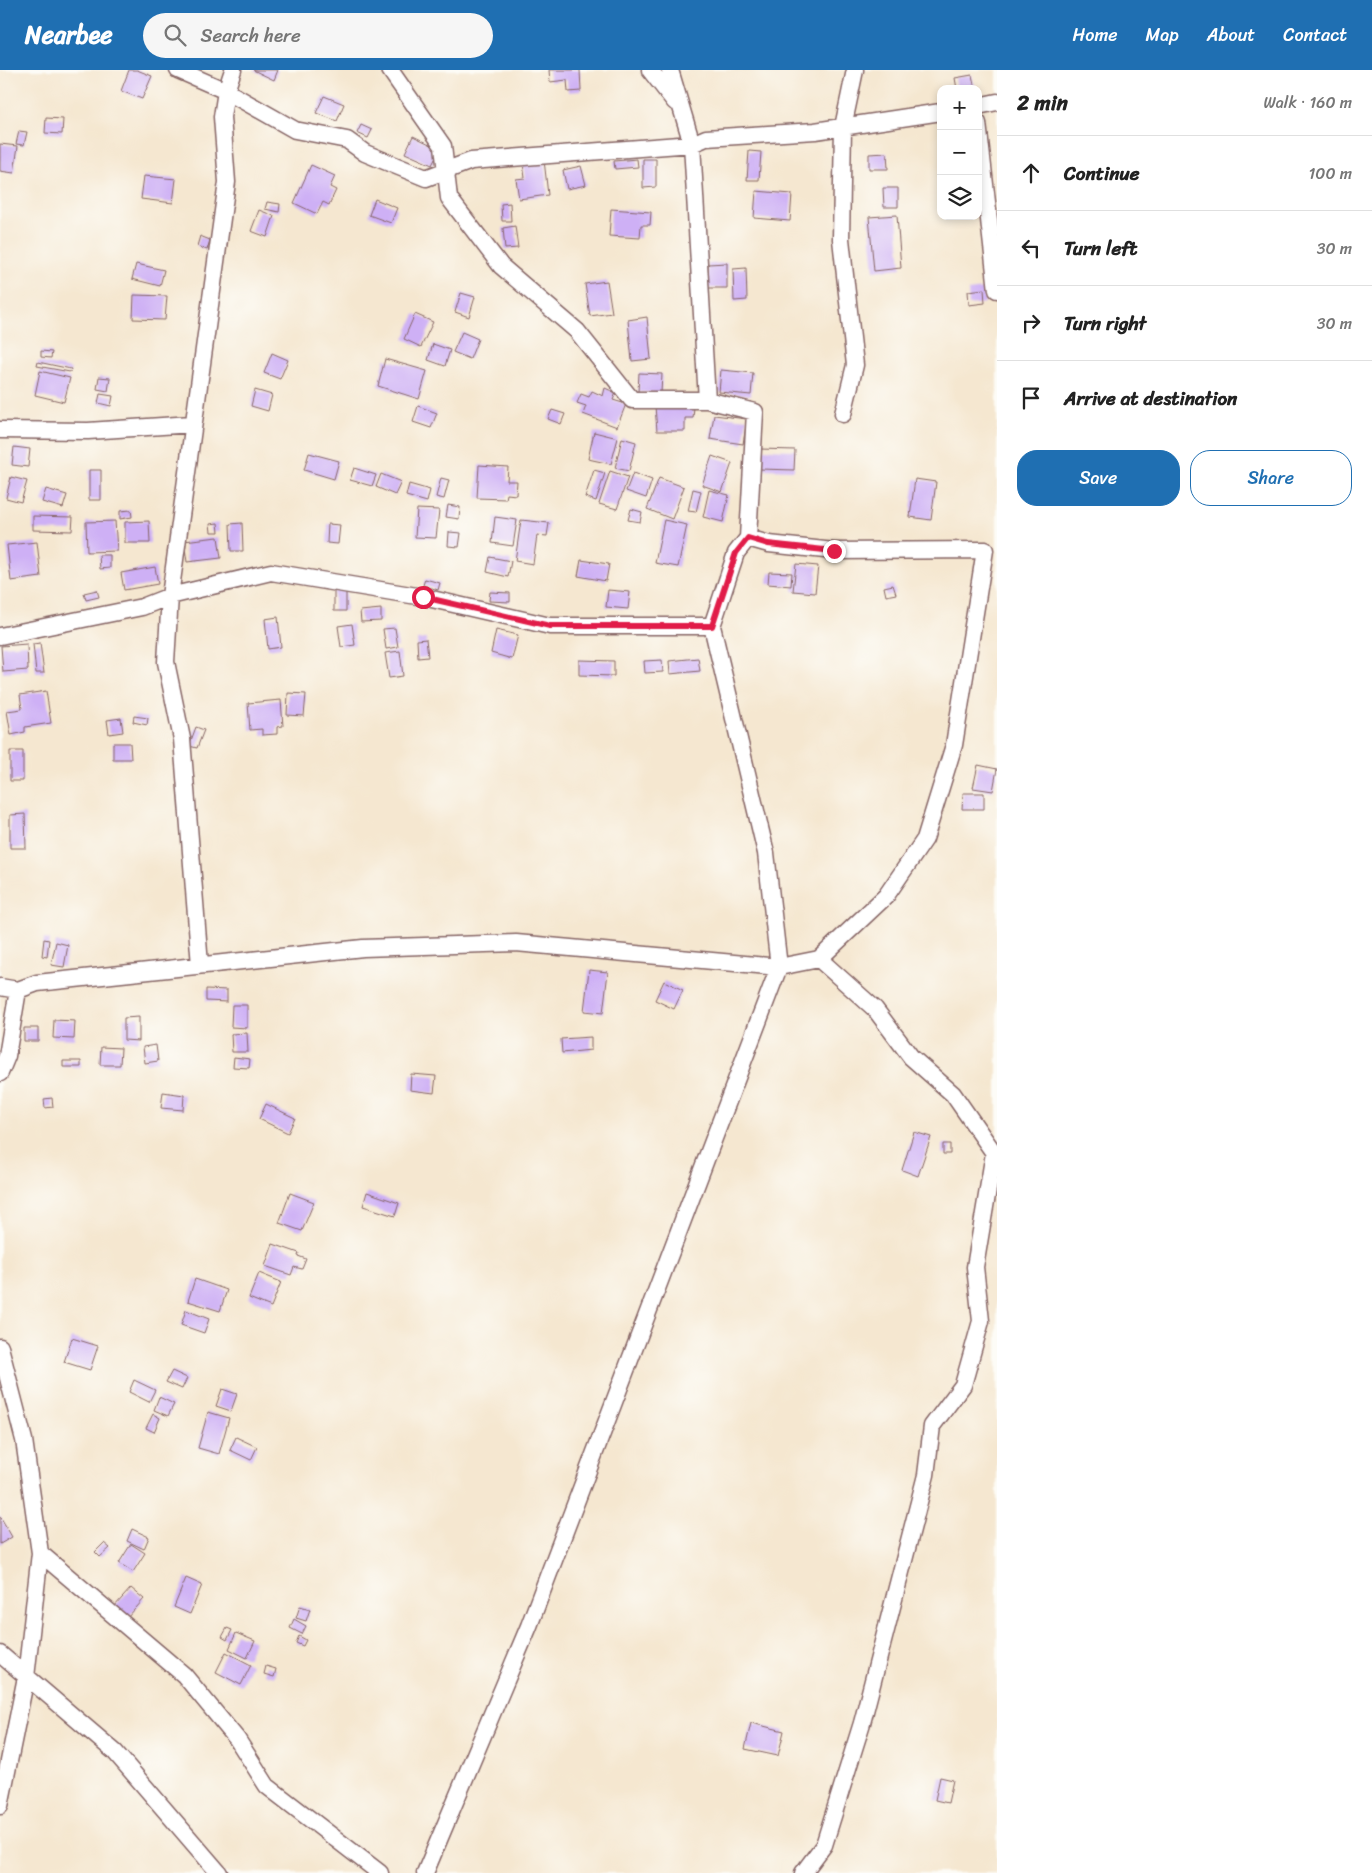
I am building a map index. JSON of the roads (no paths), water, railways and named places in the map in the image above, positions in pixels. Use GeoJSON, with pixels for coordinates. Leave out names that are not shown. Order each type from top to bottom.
{"type":"FeatureCollection","features":[{"type":"Feature","properties":{"kind":"street"},"geometry":{"type":"LineString","coordinates":[[178,70],[226,91],[295,130],[347,140],[364,153],[426,178],[471,161],[692,144],[706,138],[815,131],[937,113]]}},
{"type":"Feature","properties":{"kind":"street"},"geometry":{"type":"LineString","coordinates":[[200,966],[182,739],[166,662],[170,596],[192,424],[227,182],[222,117],[226,91],[233,70]]}},
{"type":"Feature","properties":{"kind":"street"},"geometry":{"type":"LineString","coordinates":[[390,70],[443,146],[449,198],[501,266],[577,331],[632,400],[706,400],[755,412],[748,538],[736,553],[712,626],[766,853],[779,967],[530,1626],[425,1873]]}},
{"type":"Feature","properties":{"kind":"street"},"geometry":{"type":"LineString","coordinates":[[650,70],[682,110]]}},
{"type":"Feature","properties":{"kind":"street"},"geometry":{"type":"LineString","coordinates":[[670,70],[692,144],[706,400]]}},
{"type":"Feature","properties":{"kind":"street"},"geometry":{"type":"LineString","coordinates":[[843,414],[854,365],[840,239],[843,127],[855,70]]}},
{"type":"Feature","properties":{"kind":"street"},"geometry":{"type":"LineString","coordinates":[[982,105],[997,102]]}},
{"type":"Feature","properties":{"kind":"street"},"geometry":{"type":"LineString","coordinates":[[979,130],[997,290]]}},
{"type":"Feature","properties":{"kind":"street"},"geometry":{"type":"LineString","coordinates":[[0,430],[88,431],[192,424]]}},
{"type":"Feature","properties":{"kind":"street"},"geometry":{"type":"LineString","coordinates":[[0,987],[18,990],[37,983],[362,948],[516,942],[779,967],[819,958],[886,896],[925,839],[954,744],[985,550],[834,551],[768,544],[748,538]]}},
{"type":"Feature","properties":{"kind":"street"},"geometry":{"type":"LineString","coordinates":[[0,636],[142,606],[170,596],[271,572],[423,597],[550,626],[712,626]]}},
{"type":"Feature","properties":{"kind":"street"},"geometry":{"type":"LineString","coordinates":[[803,1873],[824,1845],[862,1723],[926,1474],[932,1426],[963,1385],[981,1321],[975,1266],[994,1153],[954,1094],[911,1057],[875,1009],[819,958]]}},
{"type":"Feature","properties":{"kind":"street"},"geometry":{"type":"LineString","coordinates":[[0,1073],[7,1056],[18,990]]}},
{"type":"Feature","properties":{"kind":"street"},"geometry":{"type":"LineString","coordinates":[[0,1347],[24,1440],[40,1553],[26,1677],[0,1806]]}},
{"type":"Feature","properties":{"kind":"street"},"geometry":{"type":"LineString","coordinates":[[40,1553],[184,1675],[237,1738],[266,1786],[380,1873]]}},
{"type":"Feature","properties":{"kind":"street"},"geometry":{"type":"LineString","coordinates":[[0,1654],[115,1752],[219,1873]]}}]}
